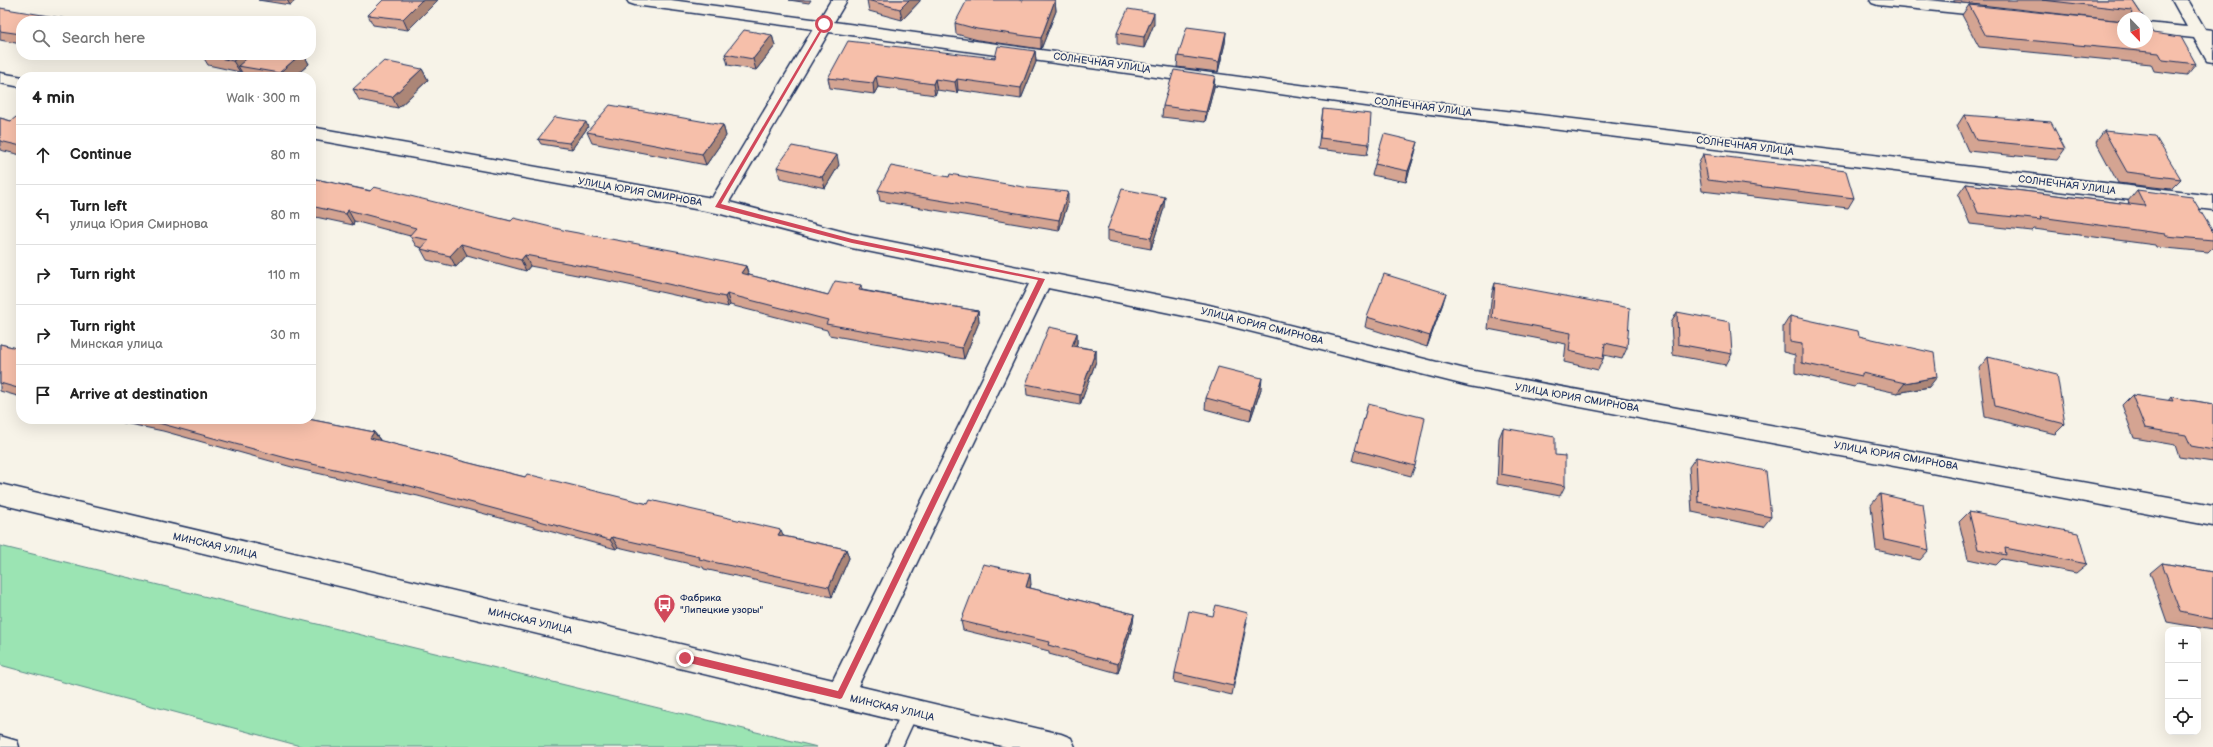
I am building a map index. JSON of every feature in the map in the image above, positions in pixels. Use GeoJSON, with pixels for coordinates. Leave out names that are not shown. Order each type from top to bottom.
{"type":"FeatureCollection","features":[{"type":"Feature","properties":{"kind":"street","name":"СОЛНЕЧНАЯ УЛИЦА"},"geometry":{"type":"LineString","coordinates":[[636,0],[824,24],[1373,101],[2213,203]]}},
{"type":"Feature","properties":{"kind":"street"},"geometry":{"type":"LineString","coordinates":[[718,206],[839,0]]}},
{"type":"Feature","properties":{"kind":"street"},"geometry":{"type":"LineString","coordinates":[[1878,0],[2012,14]]}},
{"type":"Feature","properties":{"kind":"street"},"geometry":{"type":"LineString","coordinates":[[2180,0],[2207,34],[2213,56]]}},
{"type":"Feature","properties":{"kind":"street"},"geometry":{"type":"LineString","coordinates":[[2153,29],[2207,34]]}},
{"type":"Feature","properties":{"kind":"street"},"geometry":{"type":"LineString","coordinates":[[0,78],[16,81]]}},
{"type":"Feature","properties":{"kind":"street","name":"УЛИЦА ЮРИЯ СМИРНОВА"},"geometry":{"type":"LineString","coordinates":[[316,134],[718,206],[852,241],[1209,313],[1469,378],[2213,516]]}},
{"type":"Feature","properties":{"kind":"street"},"geometry":{"type":"LineString","coordinates":[[840,695],[1042,279]]}},
{"type":"Feature","properties":{"kind":"street","name":"МИНСКАЯ УЛИЦА"},"geometry":{"type":"LineString","coordinates":[[0,494],[1061,747]]}},
{"type":"Feature","properties":{"kind":"lane"},"geometry":{"type":"LineString","coordinates":[[894,747],[910,712]]}},
{"type":"Feature","properties":{"kind":"lane"},"geometry":{"type":"LineString","coordinates":[[0,744],[11,747]]}},
{"type":"Feature","properties":{"kind":"green space"},"geometry":{"type":"Polygon","coordinates":[[[0,546],[817,747],[304,747],[0,665],[0,546]]]}},
{"type":"Feature","properties":{"kind":"building"},"geometry":{"type":"Polygon","coordinates":[[[383,0],[422,0],[403,19],[368,15],[383,0]]]}},
{"type":"Feature","properties":{"kind":"building"},"geometry":{"type":"Polygon","coordinates":[[[867,0],[909,0],[900,9],[867,0]]]}},
{"type":"Feature","properties":{"kind":"building"},"geometry":{"type":"Polygon","coordinates":[[[967,0],[1055,0],[1041,38],[977,29],[955,23],[967,0]]]}},
{"type":"Feature","properties":{"kind":"building"},"geometry":{"type":"Polygon","coordinates":[[[2042,0],[2132,0],[2140,12],[2132,12],[2132,10],[2042,0]]]}},
{"type":"Feature","properties":{"kind":"building"},"geometry":{"type":"Polygon","coordinates":[[[1969,5],[2117,20],[2117,48],[2153,48],[2153,33],[2181,37],[2196,64],[2163,60],[2159,53],[1986,36],[1969,5]]]}},
{"type":"Feature","properties":{"kind":"building"},"geometry":{"type":"Polygon","coordinates":[[[0,8],[49,16],[16,16],[16,33],[0,31],[0,8]]]}},
{"type":"Feature","properties":{"kind":"building"},"geometry":{"type":"Polygon","coordinates":[[[1128,9],[1154,13],[1144,37],[1117,33],[1128,9]]]}},
{"type":"Feature","properties":{"kind":"building"},"geometry":{"type":"Polygon","coordinates":[[[1187,27],[1226,32],[1219,62],[1178,56],[1187,27]]]}},
{"type":"Feature","properties":{"kind":"building"},"geometry":{"type":"Polygon","coordinates":[[[744,30],[772,35],[753,59],[725,54],[744,30]]]}},
{"type":"Feature","properties":{"kind":"building"},"geometry":{"type":"Polygon","coordinates":[[[848,41],[995,58],[998,46],[1035,51],[1021,88],[957,79],[955,82],[935,79],[933,84],[876,76],[873,83],[828,78],[848,41]]]}},
{"type":"Feature","properties":{"kind":"building"},"geometry":{"type":"Polygon","coordinates":[[[245,60],[294,60],[280,72],[238,66],[245,60]]]}},
{"type":"Feature","properties":{"kind":"building"},"geometry":{"type":"Polygon","coordinates":[[[384,61],[422,69],[392,97],[353,89],[384,61]]]}},
{"type":"Feature","properties":{"kind":"building"},"geometry":{"type":"Polygon","coordinates":[[[1174,70],[1215,76],[1206,112],[1163,106],[1174,70]]]}},
{"type":"Feature","properties":{"kind":"building"},"geometry":{"type":"Polygon","coordinates":[[[610,105],[723,125],[702,154],[587,132],[610,105]]]}},
{"type":"Feature","properties":{"kind":"building"},"geometry":{"type":"Polygon","coordinates":[[[1323,109],[1371,114],[1369,144],[1320,138],[1323,109]]]}},
{"type":"Feature","properties":{"kind":"building"},"geometry":{"type":"Polygon","coordinates":[[[1964,115],[2051,122],[2065,149],[1976,140],[1964,115]]]}},
{"type":"Feature","properties":{"kind":"building"},"geometry":{"type":"Polygon","coordinates":[[[16,117],[16,145],[0,141],[0,118],[11,121],[16,117]]]}},
{"type":"Feature","properties":{"kind":"building"},"geometry":{"type":"Polygon","coordinates":[[[555,117],[586,122],[569,143],[538,139],[555,117]]]}},
{"type":"Feature","properties":{"kind":"building"},"geometry":{"type":"Polygon","coordinates":[[[2104,131],[2155,136],[2181,179],[2127,172],[2104,131]]]}},
{"type":"Feature","properties":{"kind":"building"},"geometry":{"type":"Polygon","coordinates":[[[1384,134],[1418,142],[1408,171],[1375,164],[1384,134]]]}},
{"type":"Feature","properties":{"kind":"building"},"geometry":{"type":"Polygon","coordinates":[[[792,146],[837,155],[822,177],[777,167],[792,146]]]}},
{"type":"Feature","properties":{"kind":"building"},"geometry":{"type":"Polygon","coordinates":[[[1703,154],[1846,171],[1854,198],[1708,180],[1703,154]]]}},
{"type":"Feature","properties":{"kind":"building"},"geometry":{"type":"Polygon","coordinates":[[[891,166],[949,177],[950,174],[1029,188],[1068,192],[1059,220],[878,190],[891,166]]]}},
{"type":"Feature","properties":{"kind":"building"},"geometry":{"type":"Polygon","coordinates":[[[316,179],[370,191],[374,187],[511,221],[514,218],[567,231],[687,253],[746,266],[741,273],[828,295],[835,281],[861,285],[859,290],[978,311],[962,348],[826,324],[828,320],[727,294],[725,297],[619,273],[525,255],[521,260],[461,244],[450,256],[421,249],[429,240],[409,236],[416,228],[348,210],[346,214],[316,207],[316,179]]]}},
{"type":"Feature","properties":{"kind":"building"},"geometry":{"type":"Polygon","coordinates":[[[1966,184],[2145,206],[2137,190],[2192,197],[2213,232],[2213,240],[2166,236],[2165,234],[2040,217],[2041,220],[1978,213],[1966,184]]]}},
{"type":"Feature","properties":{"kind":"building"},"geometry":{"type":"Polygon","coordinates":[[[1122,189],[1165,197],[1151,238],[1107,230],[1122,189]]]}},
{"type":"Feature","properties":{"kind":"building"},"geometry":{"type":"Polygon","coordinates":[[[1384,274],[1446,293],[1430,336],[1367,317],[1384,274]]]}},
{"type":"Feature","properties":{"kind":"building"},"geometry":{"type":"Polygon","coordinates":[[[1495,283],[1630,308],[1627,348],[1605,343],[1603,359],[1569,351],[1571,333],[1492,318],[1495,283]]]}},
{"type":"Feature","properties":{"kind":"building"},"geometry":{"type":"Polygon","coordinates":[[[1677,312],[1730,322],[1732,354],[1678,344],[1677,312]]]}},
{"type":"Feature","properties":{"kind":"building"},"geometry":{"type":"Polygon","coordinates":[[[1790,316],[1858,331],[1859,336],[1934,353],[1937,377],[1905,383],[1862,373],[1862,376],[1802,363],[1802,344],[1790,342],[1790,316]]]}},
{"type":"Feature","properties":{"kind":"building"},"geometry":{"type":"Polygon","coordinates":[[[1049,327],[1077,333],[1072,346],[1096,350],[1080,395],[1026,384],[1049,327]]]}},
{"type":"Feature","properties":{"kind":"building"},"geometry":{"type":"Polygon","coordinates":[[[0,344],[16,348],[16,388],[0,383],[0,344]]]}},
{"type":"Feature","properties":{"kind":"building"},"geometry":{"type":"Polygon","coordinates":[[[1988,357],[2057,374],[2065,424],[1995,406],[1988,357]]]}},
{"type":"Feature","properties":{"kind":"building"},"geometry":{"type":"Polygon","coordinates":[[[1218,367],[1262,378],[1252,410],[1206,398],[1218,367]]]}},
{"type":"Feature","properties":{"kind":"building"},"geometry":{"type":"Polygon","coordinates":[[[2132,395],[2173,401],[2171,397],[2213,404],[2213,450],[2191,446],[2186,435],[2145,428],[2132,395]]]}},
{"type":"Feature","properties":{"kind":"building"},"geometry":{"type":"Polygon","coordinates":[[[1368,404],[1425,418],[1415,466],[1355,450],[1368,404]]]}},
{"type":"Feature","properties":{"kind":"building"},"geometry":{"type":"Polygon","coordinates":[[[316,421],[374,432],[370,438],[525,477],[527,474],[648,504],[650,500],[781,530],[778,535],[846,549],[829,587],[699,559],[700,557],[612,537],[610,540],[410,486],[290,459],[162,424],[316,424],[316,421]]]}},
{"type":"Feature","properties":{"kind":"building"},"geometry":{"type":"Polygon","coordinates":[[[1503,428],[1555,437],[1555,455],[1565,456],[1565,486],[1501,474],[1503,428]]]}},
{"type":"Feature","properties":{"kind":"building"},"geometry":{"type":"Polygon","coordinates":[[[1696,457],[1766,471],[1771,517],[1698,502],[1696,457]]]}},
{"type":"Feature","properties":{"kind":"building"},"geometry":{"type":"Polygon","coordinates":[[[1880,494],[1923,504],[1929,550],[1885,540],[1880,494]]]}},
{"type":"Feature","properties":{"kind":"building"},"geometry":{"type":"Polygon","coordinates":[[[1969,512],[2078,533],[2087,564],[2005,548],[2006,555],[1978,549],[1969,512]]]}},
{"type":"Feature","properties":{"kind":"building"},"geometry":{"type":"Polygon","coordinates":[[[2162,563],[2213,572],[2213,619],[2180,612],[2162,563]]]}},
{"type":"Feature","properties":{"kind":"building"},"geometry":{"type":"Polygon","coordinates":[[[983,564],[1030,574],[1026,587],[1134,614],[1118,664],[1048,645],[1049,642],[961,621],[983,564]]]}},
{"type":"Feature","properties":{"kind":"building"},"geometry":{"type":"Polygon","coordinates":[[[1216,605],[1248,613],[1233,686],[1175,673],[1189,611],[1213,616],[1216,605]]]}},
{"type":"Feature","properties":{"kind":"place","name":"Фабрика \"Липецкие узоры\""},"geometry":{"type":"Point","coordinates":[665,624]}},
{"type":"Feature","properties":{"kind":"route"},"geometry":{"type":"LineString","coordinates":[[685,658],[840,695],[1042,279],[852,241],[718,206],[824,24]]}}]}
